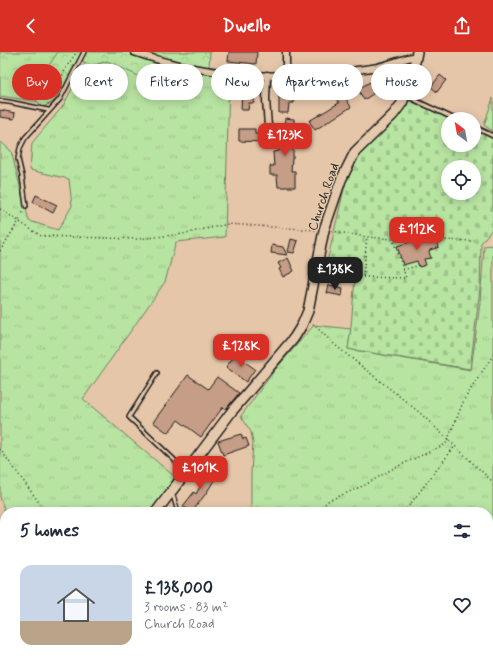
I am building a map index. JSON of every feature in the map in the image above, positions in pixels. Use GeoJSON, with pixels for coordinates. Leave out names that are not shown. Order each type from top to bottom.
{"type":"FeatureCollection","features":[{"type":"Feature","properties":{"kind":"street"},"geometry":{"type":"LineString","coordinates":[[134,52],[157,60],[210,71],[272,75]]}},
{"type":"Feature","properties":{"kind":"street"},"geometry":{"type":"LineString","coordinates":[[286,52],[286,64]]}},
{"type":"Feature","properties":{"kind":"street"},"geometry":{"type":"LineString","coordinates":[[363,69],[374,68],[416,54]]}},
{"type":"Feature","properties":{"kind":"street","name":"Church Road"},"geometry":{"type":"LineString","coordinates":[[415,64],[416,54]]}},
{"type":"Feature","properties":{"kind":"street"},"geometry":{"type":"LineString","coordinates":[[267,75],[266,100],[268,126]]}},
{"type":"Feature","properties":{"kind":"street","name":"Church Road"},"geometry":{"type":"LineString","coordinates":[[160,507],[232,411],[294,338],[305,317],[324,230],[341,180],[351,158],[360,146],[393,115],[403,100]]}},
{"type":"Feature","properties":{"kind":"lane"},"geometry":{"type":"LineString","coordinates":[[26,206],[18,159],[20,148],[25,138],[47,110],[60,99],[84,52]]}},
{"type":"Feature","properties":{"kind":"lane"},"geometry":{"type":"LineString","coordinates":[[415,100],[441,112]]}},
{"type":"Feature","properties":{"kind":"lane"},"geometry":{"type":"LineString","coordinates":[[0,102],[9,102],[47,110]]}},
{"type":"Feature","properties":{"kind":"lane"},"geometry":{"type":"LineString","coordinates":[[481,130],[493,136]]}},
{"type":"Feature","properties":{"kind":"lane"},"geometry":{"type":"LineString","coordinates":[[157,373],[129,417],[186,471]]}},
{"type":"Feature","properties":{"kind":"lane"},"geometry":{"type":"LineString","coordinates":[[172,491],[177,507]]}},
{"type":"Feature","properties":{"kind":"path"},"geometry":{"type":"LineString","coordinates":[[47,110],[67,66],[78,52]]}},
{"type":"Feature","properties":{"kind":"path"},"geometry":{"type":"LineString","coordinates":[[0,251],[19,221],[26,206]]}},
{"type":"Feature","properties":{"kind":"path"},"geometry":{"type":"LineString","coordinates":[[0,208],[41,236],[137,239],[183,234],[228,224],[324,230],[367,237],[394,239],[426,235],[433,236],[438,240],[474,241]]}},
{"type":"Feature","properties":{"kind":"path"},"geometry":{"type":"LineString","coordinates":[[363,277],[367,237]]}},
{"type":"Feature","properties":{"kind":"path"},"geometry":{"type":"LineString","coordinates":[[315,276],[406,278],[394,239]]}},
{"type":"Feature","properties":{"kind":"path"},"geometry":{"type":"LineString","coordinates":[[403,270],[417,266]]}},
{"type":"Feature","properties":{"kind":"path"},"geometry":{"type":"LineString","coordinates":[[305,317],[335,345],[419,412],[493,482]]}},
{"type":"Feature","properties":{"kind":"path"},"geometry":{"type":"LineString","coordinates":[[321,507],[328,501],[365,485],[446,444],[464,400],[493,355]]}},
{"type":"Feature","properties":{"kind":"path"},"geometry":{"type":"LineString","coordinates":[[408,507],[455,446]]}},
{"type":"Feature","properties":{"kind":"path"},"geometry":{"type":"LineString","coordinates":[[0,449],[42,507]]}},
{"type":"Feature","properties":{"kind":"green space"},"geometry":{"type":"Polygon","coordinates":[[[0,52],[71,52],[62,67],[62,64],[12,64],[12,98],[0,96],[0,52]]]}},
{"type":"Feature","properties":{"kind":"green space"},"geometry":{"type":"Polygon","coordinates":[[[58,52],[210,52],[209,67],[203,73],[203,64],[136,64],[136,75],[128,71],[128,64],[113,64],[107,61],[98,64],[88,64],[79,59],[76,64],[70,64],[70,75],[62,89],[62,64],[50,64],[58,52]]]}},
{"type":"Feature","properties":{"kind":"green space"},"geometry":{"type":"Polygon","coordinates":[[[91,52],[129,52],[173,64],[136,64],[136,100],[203,100],[203,72],[211,74],[211,100],[228,100],[225,237],[176,242],[165,282],[83,399],[175,477],[154,507],[3,507],[0,497],[0,141],[11,151],[29,221],[58,230],[72,206],[69,179],[30,170],[32,143],[63,106],[70,92],[70,100],[128,100],[128,64],[85,64],[91,52]]]}},
{"type":"Feature","properties":{"kind":"green space"},"geometry":{"type":"Polygon","coordinates":[[[493,98],[493,131],[484,125],[493,98]]]}},
{"type":"Feature","properties":{"kind":"green space"},"geometry":{"type":"Polygon","coordinates":[[[27,100],[42,100],[41,102],[27,100]]]}},
{"type":"Feature","properties":{"kind":"green space"},"geometry":{"type":"Polygon","coordinates":[[[36,100],[55,100],[53,102],[43,107],[36,100]]]}},
{"type":"Feature","properties":{"kind":"green space"},"geometry":{"type":"Polygon","coordinates":[[[403,100],[416,100],[444,112],[441,112],[441,152],[481,152],[481,127],[493,132],[493,228],[481,243],[480,288],[470,369],[348,349],[355,277],[324,275],[351,159],[403,100]]]}},
{"type":"Feature","properties":{"kind":"green space"},"geometry":{"type":"Polygon","coordinates":[[[493,245],[493,507],[251,507],[253,443],[251,432],[241,416],[274,371],[314,325],[351,329],[348,349],[471,370],[480,303],[484,246],[493,245]]]}},
{"type":"Feature","properties":{"kind":"building"},"geometry":{"type":"Polygon","coordinates":[[[229,52],[257,52],[256,64],[228,61],[229,52]]]}},
{"type":"Feature","properties":{"kind":"building"},"geometry":{"type":"Polygon","coordinates":[[[440,75],[446,80],[437,92],[432,88],[440,75]]]}},
{"type":"Feature","properties":{"kind":"building"},"geometry":{"type":"Polygon","coordinates":[[[370,82],[371,84],[371,95],[364,100],[363,98],[363,86],[370,82]]]}},
{"type":"Feature","properties":{"kind":"building"},"geometry":{"type":"Polygon","coordinates":[[[241,100],[254,100],[254,103],[249,103],[248,110],[241,110],[241,100]]]}},
{"type":"Feature","properties":{"kind":"building"},"geometry":{"type":"Polygon","coordinates":[[[279,100],[294,100],[294,103],[289,103],[288,113],[279,113],[279,100]]]}},
{"type":"Feature","properties":{"kind":"building"},"geometry":{"type":"Polygon","coordinates":[[[337,100],[347,100],[351,107],[315,130],[309,121],[339,103],[337,100]]]}},
{"type":"Feature","properties":{"kind":"building"},"geometry":{"type":"Polygon","coordinates":[[[0,110],[15,113],[14,119],[0,117],[0,110]]]}},
{"type":"Feature","properties":{"kind":"building"},"geometry":{"type":"Polygon","coordinates":[[[285,118],[294,119],[293,158],[291,171],[295,171],[295,187],[278,187],[277,175],[270,175],[270,166],[274,166],[273,152],[279,151],[280,128],[284,128],[285,118]]]}},
{"type":"Feature","properties":{"kind":"building"},"geometry":{"type":"Polygon","coordinates":[[[239,129],[255,129],[255,134],[263,134],[263,142],[239,141],[239,129]]]}},
{"type":"Feature","properties":{"kind":"building"},"geometry":{"type":"Polygon","coordinates":[[[36,195],[57,205],[53,213],[33,202],[36,195]]]}},
{"type":"Feature","properties":{"kind":"building"},"geometry":{"type":"Polygon","coordinates":[[[425,237],[426,239],[429,238],[431,243],[437,241],[439,247],[430,250],[429,252],[431,258],[424,259],[426,265],[419,267],[417,261],[403,265],[397,246],[425,237]]]}},
{"type":"Feature","properties":{"kind":"building"},"geometry":{"type":"Polygon","coordinates":[[[291,239],[298,241],[294,253],[288,252],[291,239]]]}},
{"type":"Feature","properties":{"kind":"building"},"geometry":{"type":"Polygon","coordinates":[[[272,245],[283,247],[287,255],[271,253],[272,245]]]}},
{"type":"Feature","properties":{"kind":"building"},"geometry":{"type":"Polygon","coordinates":[[[288,258],[294,271],[283,277],[278,263],[288,258]]]}},
{"type":"Feature","properties":{"kind":"building"},"geometry":{"type":"Polygon","coordinates":[[[329,285],[343,288],[342,296],[327,293],[329,285]]]}},
{"type":"Feature","properties":{"kind":"building"},"geometry":{"type":"Polygon","coordinates":[[[235,355],[255,369],[246,382],[226,367],[235,355]]]}},
{"type":"Feature","properties":{"kind":"building"},"geometry":{"type":"Polygon","coordinates":[[[188,375],[208,389],[217,377],[239,393],[226,409],[223,407],[201,437],[178,420],[168,433],[153,422],[188,375]]]}},
{"type":"Feature","properties":{"kind":"building"},"geometry":{"type":"Polygon","coordinates":[[[241,434],[243,439],[246,438],[249,446],[223,455],[218,441],[241,434]]]}},
{"type":"Feature","properties":{"kind":"building"},"geometry":{"type":"Polygon","coordinates":[[[203,468],[212,473],[210,476],[215,479],[196,507],[184,507],[183,506],[194,492],[196,494],[203,481],[197,478],[203,468]]]}}]}
